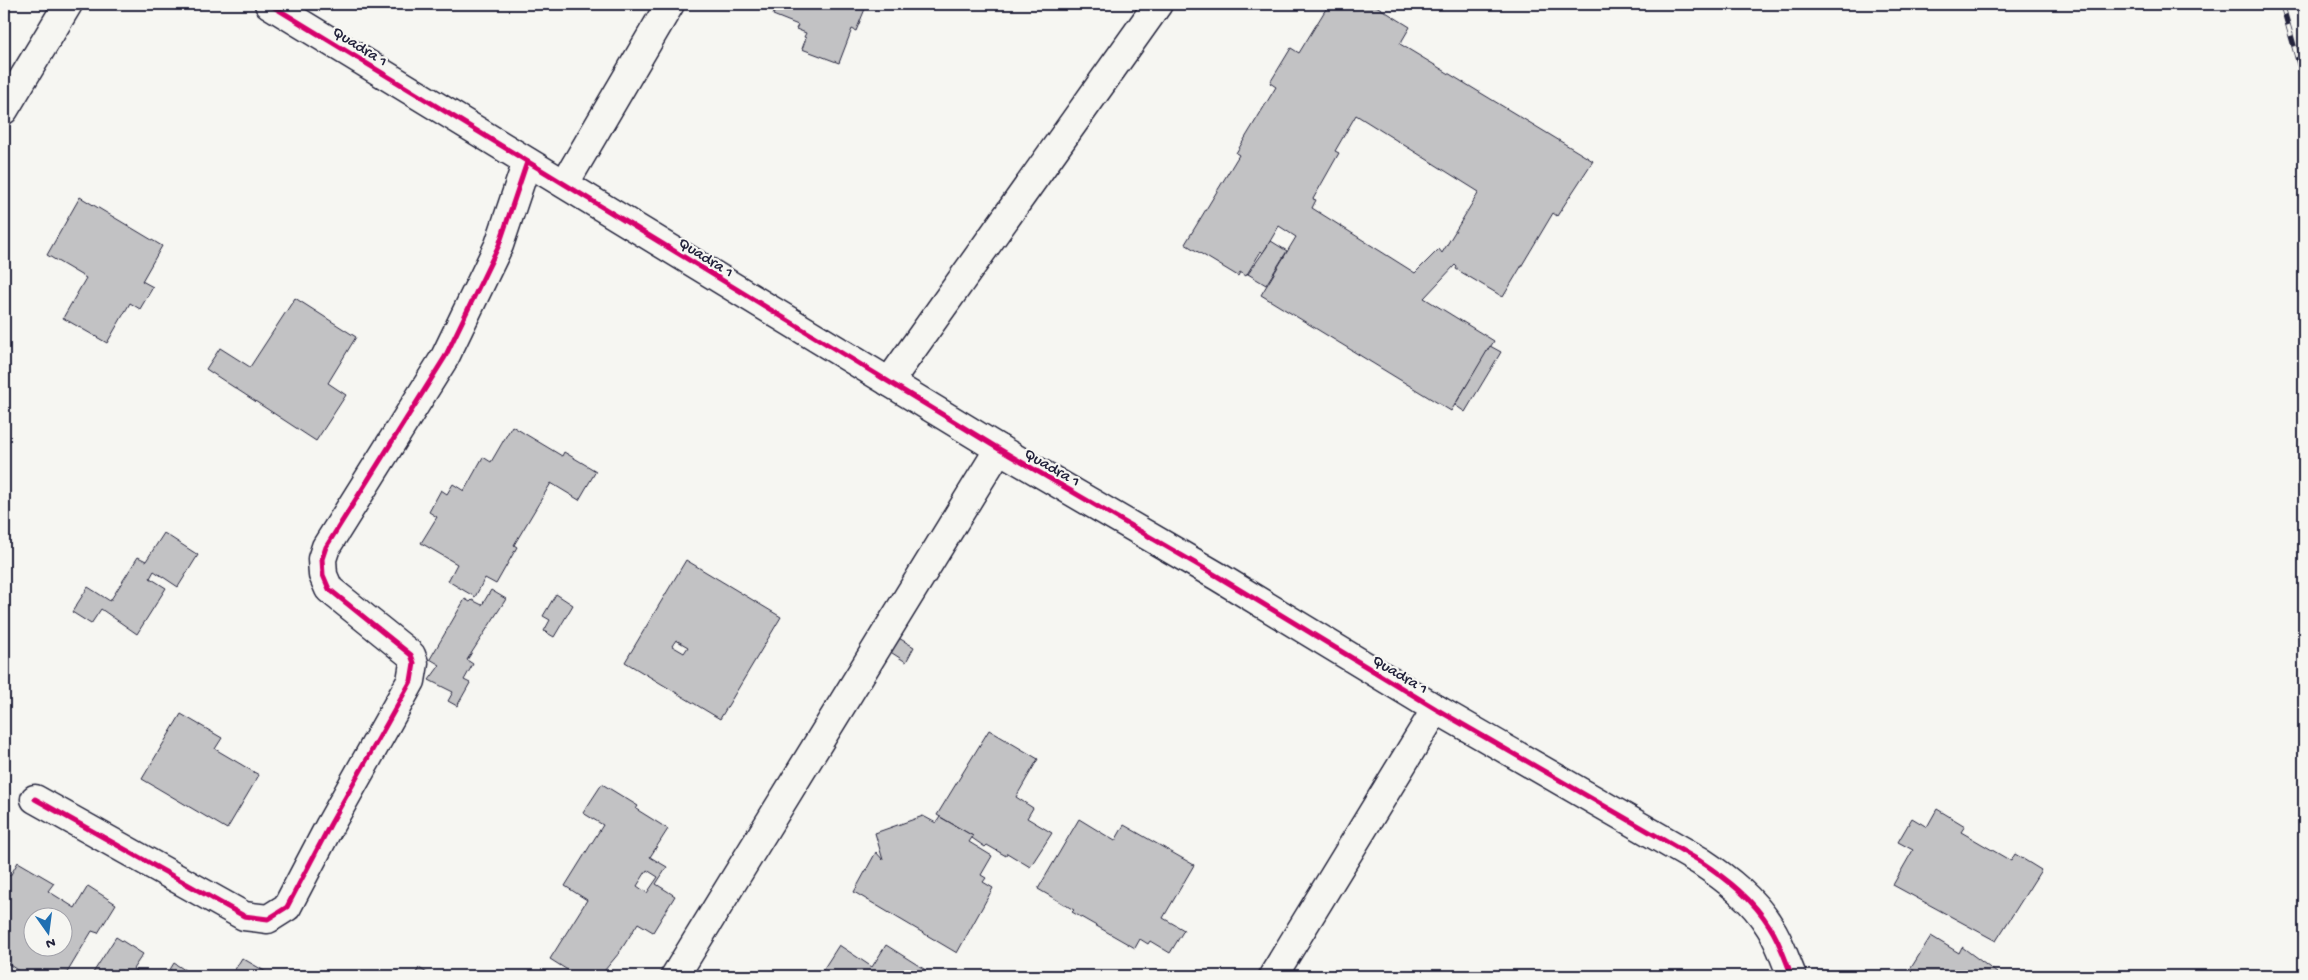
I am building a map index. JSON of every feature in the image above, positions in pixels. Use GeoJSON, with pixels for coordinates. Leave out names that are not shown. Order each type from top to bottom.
{"type":"FeatureCollection","features":[{"type":"Feature","properties":{"kind":"street"},"geometry":{"type":"LineString","coordinates":[[4,110],[68,4]]}},
{"type":"Feature","properties":{"kind":"street","name":"Quadra 1"},"geometry":{"type":"LineString","coordinates":[[269,4],[999,449],[1217,576],[1436,709],[1700,861],[1724,878],[1752,902],[1770,927],[1792,976]]}},
{"type":"Feature","properties":{"kind":"street"},"geometry":{"type":"LineString","coordinates":[[565,183],[670,4]]}},
{"type":"Feature","properties":{"kind":"street"},"geometry":{"type":"LineString","coordinates":[[889,382],[1158,4]]}},
{"type":"Feature","properties":{"kind":"street"},"geometry":{"type":"LineString","coordinates":[[35,799],[244,916],[268,919],[287,907],[330,825],[411,681],[414,663],[411,655],[399,643],[329,589],[323,576],[322,559],[326,547],[445,357],[499,244],[527,162]]}},
{"type":"Feature","properties":{"kind":"street"},"geometry":{"type":"LineString","coordinates":[[676,976],[999,449]]}},
{"type":"Feature","properties":{"kind":"street"},"geometry":{"type":"LineString","coordinates":[[1273,976],[1436,709]]}},
{"type":"Feature","properties":{"kind":"building"},"geometry":{"type":"Polygon","coordinates":[[[778,4],[867,4],[856,31],[852,29],[839,63],[802,49],[806,33],[796,29],[798,25],[773,15],[778,4]]]}},
{"type":"Feature","properties":{"kind":"building"},"geometry":{"type":"Polygon","coordinates":[[[1329,4],[1373,4],[1410,27],[1400,44],[1593,161],[1557,216],[1553,213],[1503,297],[1456,269],[1455,265],[1424,298],[1494,341],[1451,411],[1261,295],[1296,237],[1279,226],[1263,253],[1261,251],[1246,276],[1240,272],[1238,276],[1185,244],[1239,155],[1236,153],[1276,87],[1270,83],[1271,81],[1291,48],[1299,53],[1329,4]],[[1356,115],[1335,151],[1339,153],[1313,199],[1316,200],[1312,208],[1415,273],[1439,249],[1442,253],[1479,192],[1356,115]]]}},
{"type":"Feature","properties":{"kind":"building"},"geometry":{"type":"Polygon","coordinates":[[[80,197],[162,246],[142,281],[153,287],[140,309],[130,303],[107,343],[63,318],[86,278],[47,255],[80,197]]]}},
{"type":"Feature","properties":{"kind":"building"},"geometry":{"type":"Polygon","coordinates":[[[1271,241],[1287,251],[1266,285],[1248,274],[1271,241]]]}},
{"type":"Feature","properties":{"kind":"building"},"geometry":{"type":"Polygon","coordinates":[[[295,298],[356,337],[328,383],[346,395],[316,441],[206,369],[220,348],[250,367],[295,298]]]}},
{"type":"Feature","properties":{"kind":"building"},"geometry":{"type":"Polygon","coordinates":[[[1490,346],[1501,352],[1465,412],[1455,405],[1490,346]]]}},
{"type":"Feature","properties":{"kind":"building"},"geometry":{"type":"Polygon","coordinates":[[[512,426],[562,456],[564,452],[596,471],[579,500],[551,483],[514,545],[517,547],[496,584],[485,578],[475,597],[448,581],[457,564],[421,543],[437,517],[429,512],[441,490],[447,494],[453,484],[464,491],[483,457],[491,462],[512,426]]]}},
{"type":"Feature","properties":{"kind":"building"},"geometry":{"type":"Polygon","coordinates":[[[164,533],[198,555],[178,587],[154,571],[150,578],[166,588],[137,634],[101,609],[91,624],[72,612],[88,587],[110,601],[138,557],[146,561],[164,533]]]}},
{"type":"Feature","properties":{"kind":"building"},"geometry":{"type":"Polygon","coordinates":[[[686,560],[781,617],[720,719],[625,662],[686,560]],[[676,640],[672,646],[684,653],[688,647],[676,640]]]}},
{"type":"Feature","properties":{"kind":"building"},"geometry":{"type":"Polygon","coordinates":[[[491,590],[506,599],[467,660],[473,664],[464,680],[470,683],[457,706],[448,701],[453,692],[429,680],[440,665],[430,659],[465,599],[482,605],[491,590]]]}},
{"type":"Feature","properties":{"kind":"building"},"geometry":{"type":"Polygon","coordinates":[[[556,594],[573,605],[554,637],[544,631],[550,620],[543,616],[556,594]]]}},
{"type":"Feature","properties":{"kind":"building"},"geometry":{"type":"Polygon","coordinates":[[[897,637],[914,647],[906,662],[889,651],[897,637]]]}},
{"type":"Feature","properties":{"kind":"building"},"geometry":{"type":"Polygon","coordinates":[[[181,714],[222,738],[215,749],[259,775],[227,829],[142,779],[181,714]]]}},
{"type":"Feature","properties":{"kind":"building"},"geometry":{"type":"Polygon","coordinates":[[[989,730],[1038,759],[1016,797],[1033,808],[1027,818],[1052,833],[1030,867],[1007,853],[1006,856],[987,845],[985,847],[972,838],[973,836],[937,815],[989,730]]]}},
{"type":"Feature","properties":{"kind":"building"},"geometry":{"type":"Polygon","coordinates":[[[602,784],[638,806],[636,809],[668,829],[650,857],[667,867],[656,884],[675,896],[653,932],[638,923],[619,953],[600,976],[577,976],[550,959],[587,900],[565,886],[603,825],[583,813],[602,784]],[[647,870],[637,886],[647,893],[658,877],[647,870]]]}},
{"type":"Feature","properties":{"kind":"building"},"geometry":{"type":"Polygon","coordinates":[[[1937,809],[1965,826],[1961,832],[2011,861],[2015,854],[2041,870],[1996,941],[1893,885],[1913,850],[1898,842],[1912,818],[1927,827],[1937,809]]]}},
{"type":"Feature","properties":{"kind":"building"},"geometry":{"type":"Polygon","coordinates":[[[923,816],[936,823],[940,817],[973,836],[969,842],[992,856],[981,875],[986,878],[983,882],[993,888],[957,953],[854,892],[876,852],[883,860],[875,833],[923,816]]]}},
{"type":"Feature","properties":{"kind":"building"},"geometry":{"type":"Polygon","coordinates":[[[1079,819],[1115,841],[1124,825],[1194,865],[1163,918],[1184,930],[1170,953],[1150,941],[1148,944],[1140,939],[1135,948],[1072,912],[1074,910],[1038,889],[1079,819]]]}},
{"type":"Feature","properties":{"kind":"building"},"geometry":{"type":"Polygon","coordinates":[[[18,862],[54,883],[48,891],[75,908],[88,886],[116,904],[98,933],[92,931],[65,976],[26,976],[4,961],[4,873],[10,876],[18,862]]]}},
{"type":"Feature","properties":{"kind":"building"},"geometry":{"type":"Polygon","coordinates":[[[1931,936],[1959,953],[1962,947],[2001,976],[1906,976],[1931,936]]]}},
{"type":"Feature","properties":{"kind":"building"},"geometry":{"type":"Polygon","coordinates":[[[116,937],[143,954],[133,969],[144,976],[91,976],[116,937]]]}},
{"type":"Feature","properties":{"kind":"building"},"geometry":{"type":"Polygon","coordinates":[[[839,945],[872,967],[886,945],[935,976],[819,976],[839,945]]]}},
{"type":"Feature","properties":{"kind":"building"},"geometry":{"type":"Polygon","coordinates":[[[242,958],[273,976],[231,976],[242,958]]]}},
{"type":"Feature","properties":{"kind":"building"},"geometry":{"type":"Polygon","coordinates":[[[174,963],[194,976],[166,976],[174,963]]]}},
{"type":"Feature","properties":{"kind":"building"},"geometry":{"type":"Polygon","coordinates":[[[419,968],[427,973],[432,976],[414,976],[419,968]]]}},
{"type":"Feature","properties":{"kind":"railway"},"geometry":{"type":"LineString","coordinates":[[2282,4],[2304,81]]}},
{"type":"Feature","properties":{"kind":"cycle path"},"geometry":{"type":"LineString","coordinates":[[269,4],[999,449],[1217,576],[1436,709],[1700,861],[1730,882],[1756,907],[1774,933],[1792,976]]}},
{"type":"Feature","properties":{"kind":"cycle path"},"geometry":{"type":"LineString","coordinates":[[35,799],[244,916],[268,919],[287,907],[330,825],[411,681],[414,663],[411,655],[329,589],[323,575],[322,559],[326,547],[445,357],[499,245],[527,162]]}}]}
